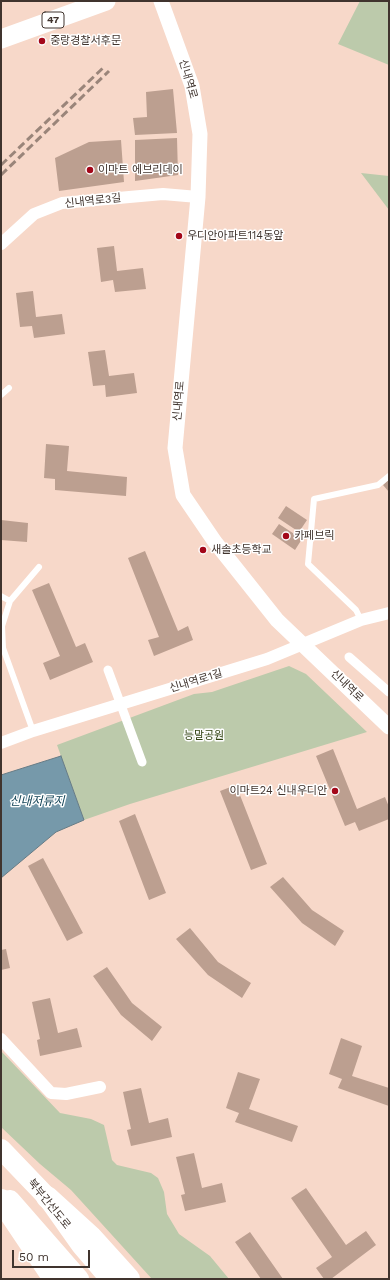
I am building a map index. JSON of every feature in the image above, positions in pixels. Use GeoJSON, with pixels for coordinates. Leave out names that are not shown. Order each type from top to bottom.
{"type":"FeatureCollection","features":[{"type":"Feature","properties":{"kind":"highway","name":"북부간선도로"},"geometry":{"type":"LineString","coordinates":[[1,1149],[47,1197],[81,1245],[110,1279]]}},
{"type":"Feature","properties":{"kind":"highway"},"geometry":{"type":"LineString","coordinates":[[1,1190],[79,1279]]}},
{"type":"Feature","properties":{"kind":"highway"},"geometry":{"type":"LineString","coordinates":[[47,1197],[91,1237],[129,1279]]}},
{"type":"Feature","properties":{"kind":"highway"},"geometry":{"type":"LineString","coordinates":[[1,1200],[54,1279]]}},
{"type":"Feature","properties":{"kind":"main road","name":"47"},"geometry":{"type":"LineString","coordinates":[[1,39],[106,1]]}},
{"type":"Feature","properties":{"kind":"street","name":"신내역로"},"geometry":{"type":"LineString","coordinates":[[161,1],[192,86],[200,134],[198,197],[175,448],[183,496],[214,542],[277,620],[389,727]]}},
{"type":"Feature","properties":{"kind":"street","name":"신내역로3길"},"geometry":{"type":"LineString","coordinates":[[1,244],[34,214],[62,203],[163,194],[198,197]]}},
{"type":"Feature","properties":{"kind":"street","name":"신내역로1길"},"geometry":{"type":"LineString","coordinates":[[1,743],[33,731],[267,659],[361,620],[389,613]]}},
{"type":"Feature","properties":{"kind":"street"},"geometry":{"type":"LineString","coordinates":[[349,657],[389,692]]}},
{"type":"Feature","properties":{"kind":"street"},"geometry":{"type":"LineString","coordinates":[[108,670],[142,762]]}},
{"type":"Feature","properties":{"kind":"street"},"geometry":{"type":"LineString","coordinates":[[1,1039],[51,1093],[66,1094],[100,1087]]}},
{"type":"Feature","properties":{"kind":"lane"},"geometry":{"type":"LineString","coordinates":[[1,395],[9,388]]}},
{"type":"Feature","properties":{"kind":"lane"},"geometry":{"type":"LineString","coordinates":[[361,620],[356,610],[308,564],[314,499],[378,485],[389,476]]}},
{"type":"Feature","properties":{"kind":"lane"},"geometry":{"type":"LineString","coordinates":[[33,731],[3,648],[2,626],[10,601],[39,567]]}},
{"type":"Feature","properties":{"kind":"lane"},"geometry":{"type":"LineString","coordinates":[[1,596],[10,601]]}},
{"type":"Feature","properties":{"kind":"green space"},"geometry":{"type":"Polygon","coordinates":[[[360,1],[389,1],[389,65],[338,44],[360,1]]]}},
{"type":"Feature","properties":{"kind":"green space"},"geometry":{"type":"Polygon","coordinates":[[[361,173],[389,176],[389,210],[361,173]]]}},
{"type":"Feature","properties":{"kind":"green space","name":"능말공원"},"geometry":{"type":"Polygon","coordinates":[[[289,666],[306,674],[367,732],[130,804],[84,820],[57,745],[194,694],[212,692],[289,666]]]}},
{"type":"Feature","properties":{"kind":"green space"},"geometry":{"type":"Polygon","coordinates":[[[1,1051],[60,1113],[91,1119],[104,1125],[112,1160],[117,1165],[151,1173],[158,1178],[164,1192],[167,1214],[179,1234],[210,1256],[229,1279],[152,1279],[71,1190],[40,1164],[1,1127],[1,1051]]]}},
{"type":"Feature","properties":{"kind":"water","name":"신내저류지"},"geometry":{"type":"Polygon","coordinates":[[[61,756],[84,820],[56,832],[1,878],[1,775],[61,756]]]}},
{"type":"Feature","properties":{"kind":"building"},"geometry":{"type":"Polygon","coordinates":[[[173,89],[177,133],[135,135],[133,118],[147,117],[146,92],[173,89]]]}},
{"type":"Feature","properties":{"kind":"building"},"geometry":{"type":"Polygon","coordinates":[[[177,138],[178,175],[135,181],[135,140],[177,138]]]}},
{"type":"Feature","properties":{"kind":"building","name":"이마트 에브리데이"},"geometry":{"type":"Polygon","coordinates":[[[121,140],[124,182],[59,191],[55,158],[89,142],[121,140]]]}},
{"type":"Feature","properties":{"kind":"building"},"geometry":{"type":"Polygon","coordinates":[[[114,246],[117,271],[143,268],[146,289],[115,292],[113,280],[101,282],[97,248],[114,246]]]}},
{"type":"Feature","properties":{"kind":"building"},"geometry":{"type":"Polygon","coordinates":[[[33,291],[36,317],[62,314],[65,334],[34,338],[32,326],[20,327],[16,293],[33,291]]]}},
{"type":"Feature","properties":{"kind":"building"},"geometry":{"type":"Polygon","coordinates":[[[105,350],[109,376],[134,373],[137,393],[106,397],[105,385],[93,386],[88,352],[105,350]]]}},
{"type":"Feature","properties":{"kind":"building"},"geometry":{"type":"Polygon","coordinates":[[[46,444],[69,446],[67,471],[127,477],[126,496],[55,490],[55,479],[44,478],[46,444]]]}},
{"type":"Feature","properties":{"kind":"building"},"geometry":{"type":"Polygon","coordinates":[[[389,479],[389,492],[383,485],[389,479]]]}},
{"type":"Feature","properties":{"kind":"building"},"geometry":{"type":"Polygon","coordinates":[[[286,506],[307,520],[299,532],[278,518],[286,506]]]}},
{"type":"Feature","properties":{"kind":"building"},"geometry":{"type":"Polygon","coordinates":[[[1,520],[28,523],[27,542],[1,540],[1,520]]]}},
{"type":"Feature","properties":{"kind":"building"},"geometry":{"type":"Polygon","coordinates":[[[279,524],[302,539],[295,550],[272,534],[279,524]]]}},
{"type":"Feature","properties":{"kind":"building"},"geometry":{"type":"Polygon","coordinates":[[[145,551],[178,631],[188,626],[193,640],[154,656],[148,640],[159,637],[128,558],[145,551]]]}},
{"type":"Feature","properties":{"kind":"building"},"geometry":{"type":"Polygon","coordinates":[[[49,583],[76,647],[85,643],[93,662],[50,680],[43,663],[60,656],[32,590],[49,583]]]}},
{"type":"Feature","properties":{"kind":"building"},"geometry":{"type":"Polygon","coordinates":[[[333,749],[357,809],[385,797],[389,807],[389,819],[359,831],[355,822],[345,826],[316,756],[333,749]]]}},
{"type":"Feature","properties":{"kind":"building"},"geometry":{"type":"Polygon","coordinates":[[[236,785],[267,864],[251,870],[220,791],[236,785]]]}},
{"type":"Feature","properties":{"kind":"building"},"geometry":{"type":"Polygon","coordinates":[[[135,814],[166,893],[149,900],[119,821],[135,814]]]}},
{"type":"Feature","properties":{"kind":"building"},"geometry":{"type":"Polygon","coordinates":[[[43,858],[83,933],[67,941],[28,866],[43,858]]]}},
{"type":"Feature","properties":{"kind":"building"},"geometry":{"type":"Polygon","coordinates":[[[283,877],[312,910],[344,931],[335,946],[302,923],[270,887],[283,877]]]}},
{"type":"Feature","properties":{"kind":"building"},"geometry":{"type":"Polygon","coordinates":[[[190,928],[218,962],[251,983],[242,998],[208,975],[176,939],[190,928]]]}},
{"type":"Feature","properties":{"kind":"building"},"geometry":{"type":"Polygon","coordinates":[[[6,949],[10,968],[1,970],[1,950],[6,949]]]}},
{"type":"Feature","properties":{"kind":"building"},"geometry":{"type":"Polygon","coordinates":[[[107,967],[132,1003],[162,1027],[152,1041],[121,1015],[93,976],[107,967]]]}},
{"type":"Feature","properties":{"kind":"building"},"geometry":{"type":"Polygon","coordinates":[[[50,998],[58,1033],[77,1028],[82,1047],[40,1056],[37,1040],[40,1039],[32,1002],[50,998]]]}},
{"type":"Feature","properties":{"kind":"building"},"geometry":{"type":"Polygon","coordinates":[[[341,1038],[362,1046],[352,1076],[389,1088],[389,1106],[338,1088],[342,1079],[329,1074],[341,1038]]]}},
{"type":"Feature","properties":{"kind":"building"},"geometry":{"type":"Polygon","coordinates":[[[238,1072],[260,1079],[249,1109],[298,1126],[292,1142],[235,1122],[239,1113],[226,1108],[238,1072]]]}},
{"type":"Feature","properties":{"kind":"building"},"geometry":{"type":"Polygon","coordinates":[[[141,1088],[149,1123],[168,1118],[172,1137],[131,1146],[127,1130],[131,1129],[123,1092],[141,1088]]]}},
{"type":"Feature","properties":{"kind":"building"},"geometry":{"type":"Polygon","coordinates":[[[194,1153],[202,1188],[222,1183],[226,1202],[185,1211],[181,1195],[185,1194],[176,1157],[194,1153]]]}},
{"type":"Feature","properties":{"kind":"building"},"geometry":{"type":"Polygon","coordinates":[[[306,1188],[346,1245],[366,1231],[376,1245],[331,1279],[324,1279],[316,1268],[332,1257],[291,1198],[306,1188]]]}},
{"type":"Feature","properties":{"kind":"building"},"geometry":{"type":"Polygon","coordinates":[[[250,1232],[283,1279],[261,1279],[235,1242],[250,1232]]]}},
{"type":"Feature","properties":{"kind":"railway"},"geometry":{"type":"LineString","coordinates":[[1,165],[104,67]]}},
{"type":"Feature","properties":{"kind":"railway"},"geometry":{"type":"LineString","coordinates":[[1,175],[109,71]]}},
{"type":"Feature","properties":{"kind":"place","name":"중랑경찰서후문"},"geometry":{"type":"Point","coordinates":[42,41]}},
{"type":"Feature","properties":{"kind":"place","name":"이마트 에브리데이"},"geometry":{"type":"Point","coordinates":[90,170]}},
{"type":"Feature","properties":{"kind":"place","name":"우디안아파트114동앞"},"geometry":{"type":"Point","coordinates":[179,236]}},
{"type":"Feature","properties":{"kind":"place","name":"카페브릭"},"geometry":{"type":"Point","coordinates":[286,536]}},
{"type":"Feature","properties":{"kind":"place","name":"새솔초등학교"},"geometry":{"type":"Point","coordinates":[203,550]}},
{"type":"Feature","properties":{"kind":"place","name":"이마트24 신내우디안"},"geometry":{"type":"Point","coordinates":[335,791]}}]}
